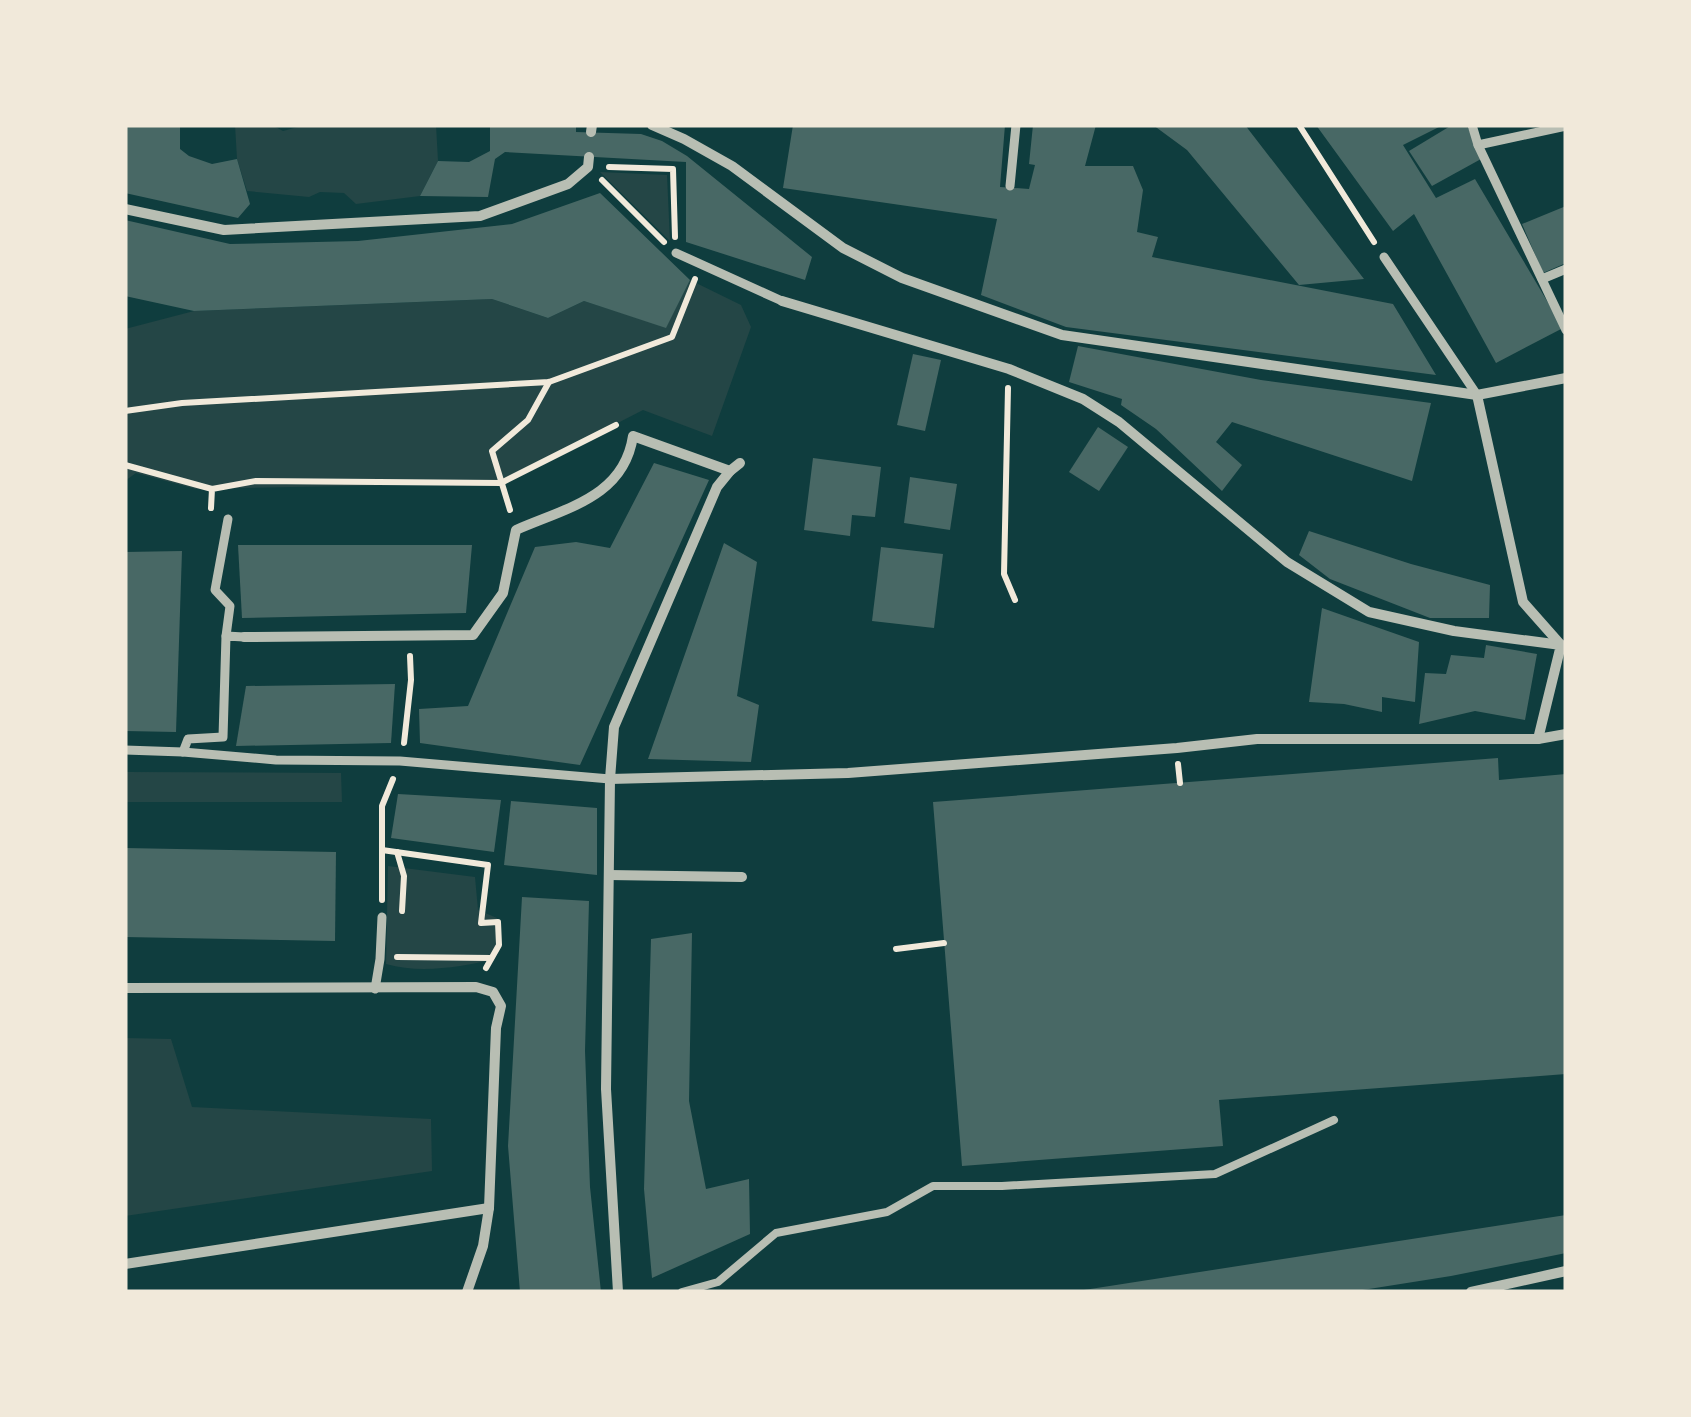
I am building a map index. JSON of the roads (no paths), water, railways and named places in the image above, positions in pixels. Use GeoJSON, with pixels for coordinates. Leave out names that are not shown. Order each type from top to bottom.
{"type":"FeatureCollection","features":[{"type":"Feature","properties":{"kind":"street"},"geometry":{"type":"LineString","coordinates":[[652,125],[684,138],[732,166],[844,248],[902,278],[1062,334],[1477,395],[1566,378]]}},
{"type":"Feature","properties":{"kind":"street"},"geometry":{"type":"LineString","coordinates":[[1010,186],[1016,125]]}},
{"type":"Feature","properties":{"kind":"street"},"geometry":{"type":"LineString","coordinates":[[1472,125],[1478,146],[1566,330]]}},
{"type":"Feature","properties":{"kind":"street"},"geometry":{"type":"LineString","coordinates":[[1478,146],[1566,126]]}},
{"type":"Feature","properties":{"kind":"street"},"geometry":{"type":"LineString","coordinates":[[125,209],[224,230],[480,216],[568,184],[589,162]]}},
{"type":"Feature","properties":{"kind":"street"},"geometry":{"type":"LineString","coordinates":[[676,254],[782,300],[1009,369],[1083,399],[1119,422],[1288,562],[1369,612],[1564,647]]}},
{"type":"Feature","properties":{"kind":"street"},"geometry":{"type":"LineString","coordinates":[[1384,257],[1477,395],[1523,602],[1564,647]]}},
{"type":"Feature","properties":{"kind":"street"},"geometry":{"type":"LineString","coordinates":[[1542,278],[1566,269]]}},
{"type":"Feature","properties":{"kind":"street"},"geometry":{"type":"LineString","coordinates":[[226,636],[474,636],[503,592],[516,530],[607,490],[630,455],[634,436],[730,470]]}},
{"type":"Feature","properties":{"kind":"street"},"geometry":{"type":"LineString","coordinates":[[618,1292],[606,1089],[614,727],[718,488],[730,470],[740,464]]}},
{"type":"Feature","properties":{"kind":"street"},"geometry":{"type":"LineString","coordinates":[[184,752],[188,740],[223,737],[230,606],[215,590],[228,519]]}},
{"type":"Feature","properties":{"kind":"street"},"geometry":{"type":"LineString","coordinates":[[1538,739],[1564,647]]}},
{"type":"Feature","properties":{"kind":"street"},"geometry":{"type":"LineString","coordinates":[[125,750],[276,760],[400,761],[610,779],[848,774],[1178,748],[1257,738],[1538,739],[1566,734]]}},
{"type":"Feature","properties":{"kind":"street"},"geometry":{"type":"LineString","coordinates":[[609,875],[742,877]]}},
{"type":"Feature","properties":{"kind":"street"},"geometry":{"type":"LineString","coordinates":[[374,988],[382,917]]}},
{"type":"Feature","properties":{"kind":"street"},"geometry":{"type":"LineString","coordinates":[[125,988],[476,987],[493,992],[502,1006],[496,1028],[488,1208],[483,1246],[467,1292]]}},
{"type":"Feature","properties":{"kind":"street"},"geometry":{"type":"LineString","coordinates":[[125,1264],[488,1208]]}},
{"type":"Feature","properties":{"kind":"street"},"geometry":{"type":"LineString","coordinates":[[1471,1292],[1566,1271]]}},
{"type":"Feature","properties":{"kind":"lane"},"geometry":{"type":"LineString","coordinates":[[682,1292],[718,1282],[776,1233],[887,1212],[933,1186],[1215,1174],[1334,1120]]}}]}
